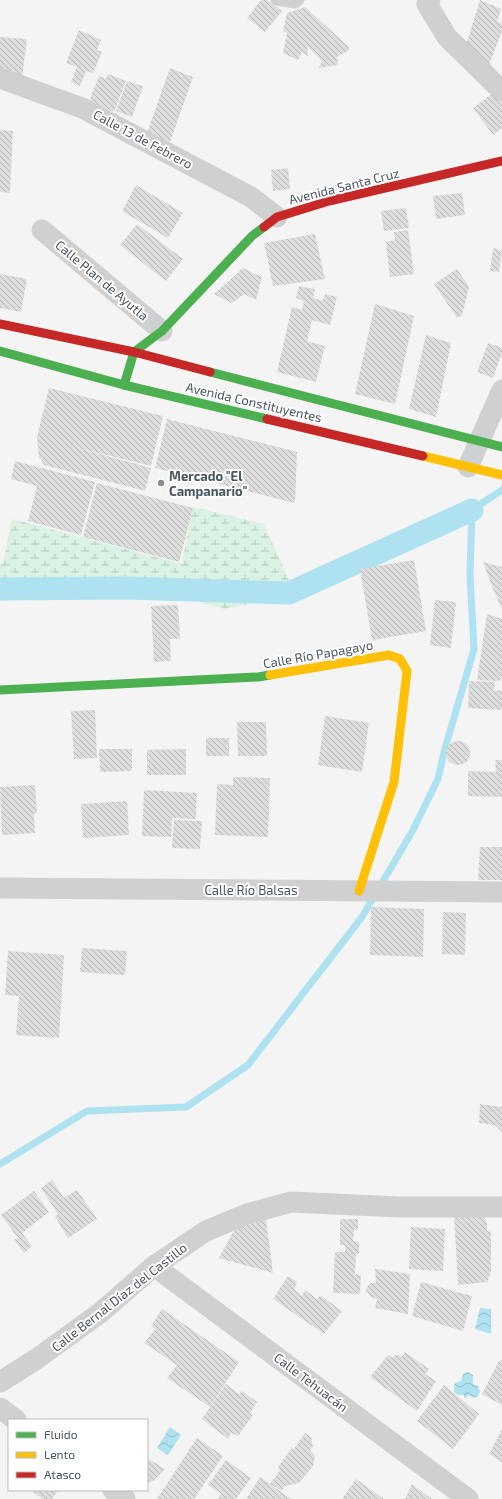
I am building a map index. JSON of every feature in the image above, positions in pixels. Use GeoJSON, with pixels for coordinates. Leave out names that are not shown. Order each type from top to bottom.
{"type":"FeatureCollection","features":[{"type":"Feature","properties":{"kind":"street"},"geometry":{"type":"LineString","coordinates":[[428,2],[447,37],[502,91]]}},
{"type":"Feature","properties":{"kind":"street","name":"Calle 13 de Febrero"},"geometry":{"type":"LineString","coordinates":[[0,78],[82,108],[251,197],[277,217]]}},
{"type":"Feature","properties":{"kind":"street","name":"Avenida Santa Cruz"},"geometry":{"type":"LineString","coordinates":[[134,352],[162,330],[252,236],[277,217],[329,201],[502,161]]}},
{"type":"Feature","properties":{"kind":"street","name":"Calle Plan de Ayutla"},"geometry":{"type":"LineString","coordinates":[[42,230],[162,330]]}},
{"type":"Feature","properties":{"kind":"street","name":"Avenida Constituyentes"},"geometry":{"type":"LineString","coordinates":[[0,324],[134,352],[500,447]]}},
{"type":"Feature","properties":{"kind":"street","name":"Avenida Constituyentes"},"geometry":{"type":"LineString","coordinates":[[0,351],[124,384],[498,474]]}},
{"type":"Feature","properties":{"kind":"street"},"geometry":{"type":"LineString","coordinates":[[124,384],[134,352]]}},
{"type":"Feature","properties":{"kind":"street"},"geometry":{"type":"LineString","coordinates":[[468,467],[478,441],[502,390]]}},
{"type":"Feature","properties":{"kind":"street","name":"Calle Río Papagayo"},"geometry":{"type":"LineString","coordinates":[[0,690],[258,677],[389,655],[400,659],[407,671],[394,782],[367,891]]}},
{"type":"Feature","properties":{"kind":"street","name":"Calle Río Balsas"},"geometry":{"type":"LineString","coordinates":[[0,888],[502,892]]}},
{"type":"Feature","properties":{"kind":"street","name":"Calle Bernal Díaz del Castillo"},"geometry":{"type":"LineString","coordinates":[[0,1382],[35,1360],[100,1313],[154,1266],[206,1231],[247,1214],[291,1202],[399,1207],[502,1207]]}},
{"type":"Feature","properties":{"kind":"street","name":"Calle Tehuacán"},"geometry":{"type":"LineString","coordinates":[[154,1266],[468,1499]]}},
{"type":"Feature","properties":{"kind":"street"},"geometry":{"type":"LineString","coordinates":[[0,1408],[15,1419]]}},
{"type":"Feature","properties":{"kind":"street"},"geometry":{"type":"LineString","coordinates":[[114,1491],[125,1499]]}},
{"type":"Feature","properties":{"kind":"lane"},"geometry":{"type":"LineString","coordinates":[[276,0],[295,3],[298,0]]}},
{"type":"Feature","properties":{"kind":"green space"},"geometry":{"type":"Polygon","coordinates":[[[193,507],[264,524],[295,594],[224,609],[186,598],[97,592],[0,601],[0,563],[3,563],[12,519],[182,564],[193,507]]]}},
{"type":"Feature","properties":{"kind":"water"},"geometry":{"type":"Polygon","coordinates":[[[480,1308],[491,1309],[491,1334],[475,1329],[480,1308]]]}},
{"type":"Feature","properties":{"kind":"water"},"geometry":{"type":"Polygon","coordinates":[[[468,1372],[473,1375],[473,1384],[478,1386],[480,1392],[478,1396],[474,1398],[468,1395],[464,1398],[464,1395],[458,1395],[454,1392],[455,1383],[461,1381],[463,1374],[468,1372]]]}},
{"type":"Feature","properties":{"kind":"water"},"geometry":{"type":"Polygon","coordinates":[[[170,1427],[181,1435],[168,1455],[157,1448],[170,1427]]]}},
{"type":"Feature","properties":{"kind":"building"},"geometry":{"type":"Polygon","coordinates":[[[261,0],[267,0],[282,11],[265,32],[247,18],[261,0]]]}},
{"type":"Feature","properties":{"kind":"building"},"geometry":{"type":"Polygon","coordinates":[[[480,0],[501,9],[497,22],[502,23],[502,31],[489,65],[466,45],[480,0]]]}},
{"type":"Feature","properties":{"kind":"building"},"geometry":{"type":"Polygon","coordinates":[[[305,7],[349,47],[348,51],[337,57],[338,65],[319,68],[322,61],[307,46],[308,56],[302,52],[298,60],[283,53],[287,33],[283,31],[287,13],[305,7]]]}},
{"type":"Feature","properties":{"kind":"building"},"geometry":{"type":"Polygon","coordinates":[[[79,30],[101,40],[97,50],[102,52],[93,73],[86,71],[80,86],[71,82],[77,67],[66,63],[79,30]]]}},
{"type":"Feature","properties":{"kind":"building"},"geometry":{"type":"Polygon","coordinates":[[[0,37],[27,39],[22,79],[0,71],[0,37]]]}},
{"type":"Feature","properties":{"kind":"building"},"geometry":{"type":"Polygon","coordinates":[[[170,68],[193,77],[170,142],[147,133],[170,68]]]}},
{"type":"Feature","properties":{"kind":"building"},"geometry":{"type":"Polygon","coordinates":[[[108,74],[126,81],[114,112],[89,101],[99,76],[106,79],[108,74]]]}},
{"type":"Feature","properties":{"kind":"building"},"geometry":{"type":"Polygon","coordinates":[[[127,81],[143,86],[132,117],[116,111],[127,81]]]}},
{"type":"Feature","properties":{"kind":"building"},"geometry":{"type":"Polygon","coordinates":[[[493,93],[502,104],[502,128],[493,135],[473,108],[493,93]]]}},
{"type":"Feature","properties":{"kind":"building"},"geometry":{"type":"Polygon","coordinates":[[[0,130],[13,131],[10,193],[0,192],[0,130]]]}},
{"type":"Feature","properties":{"kind":"building"},"geometry":{"type":"Polygon","coordinates":[[[288,168],[290,189],[273,191],[271,170],[288,168]]]}},
{"type":"Feature","properties":{"kind":"building"},"geometry":{"type":"Polygon","coordinates":[[[136,185],[183,213],[168,238],[122,211],[136,185]]]}},
{"type":"Feature","properties":{"kind":"building"},"geometry":{"type":"Polygon","coordinates":[[[462,193],[465,215],[436,219],[433,196],[462,193]]]}},
{"type":"Feature","properties":{"kind":"building"},"geometry":{"type":"Polygon","coordinates":[[[406,208],[409,228],[384,231],[381,211],[406,208]]]}},
{"type":"Feature","properties":{"kind":"building"},"geometry":{"type":"Polygon","coordinates":[[[137,224],[183,259],[166,281],[120,245],[137,224]]]}},
{"type":"Feature","properties":{"kind":"building"},"geometry":{"type":"Polygon","coordinates":[[[408,230],[414,274],[390,277],[386,242],[395,240],[394,232],[408,230]]]}},
{"type":"Feature","properties":{"kind":"building"},"geometry":{"type":"Polygon","coordinates":[[[315,234],[325,279],[273,286],[264,243],[315,234]]]}},
{"type":"Feature","properties":{"kind":"building"},"geometry":{"type":"Polygon","coordinates":[[[493,248],[502,250],[499,272],[490,271],[493,248]]]}},
{"type":"Feature","properties":{"kind":"building"},"geometry":{"type":"Polygon","coordinates":[[[243,268],[262,277],[256,300],[244,294],[232,303],[214,294],[243,268]]]}},
{"type":"Feature","properties":{"kind":"building"},"geometry":{"type":"Polygon","coordinates":[[[457,269],[469,287],[462,315],[457,318],[434,284],[457,269]]]}},
{"type":"Feature","properties":{"kind":"building"},"geometry":{"type":"Polygon","coordinates":[[[0,274],[27,279],[21,312],[0,308],[0,274]]]}},
{"type":"Feature","properties":{"kind":"building"},"geometry":{"type":"Polygon","coordinates":[[[299,286],[315,289],[313,298],[323,301],[325,294],[337,297],[330,325],[312,320],[307,341],[325,346],[316,382],[277,372],[292,307],[302,310],[304,301],[296,298],[299,286]]]}},
{"type":"Feature","properties":{"kind":"building"},"geometry":{"type":"Polygon","coordinates":[[[375,304],[414,316],[395,404],[355,394],[375,304]]]}},
{"type":"Feature","properties":{"kind":"building"},"geometry":{"type":"Polygon","coordinates":[[[426,335],[451,343],[436,417],[409,409],[426,335]]]}},
{"type":"Feature","properties":{"kind":"building"},"geometry":{"type":"Polygon","coordinates":[[[488,343],[502,348],[502,353],[493,378],[477,372],[488,343]]]}},
{"type":"Feature","properties":{"kind":"building"},"geometry":{"type":"Polygon","coordinates":[[[49,388],[163,416],[151,466],[70,446],[151,468],[145,491],[44,465],[39,457],[37,437],[49,388]]]}},
{"type":"Feature","properties":{"kind":"building"},"geometry":{"type":"Polygon","coordinates":[[[167,419],[297,452],[295,503],[155,468],[167,419]]]}},
{"type":"Feature","properties":{"kind":"building"},"geometry":{"type":"Polygon","coordinates":[[[15,461],[95,482],[81,535],[28,521],[37,486],[11,479],[15,461]]]}},
{"type":"Feature","properties":{"kind":"building"},"geometry":{"type":"Polygon","coordinates":[[[97,483],[193,508],[179,562],[83,537],[97,483]]]}},
{"type":"Feature","properties":{"kind":"building"},"geometry":{"type":"Polygon","coordinates":[[[414,560],[426,631],[372,640],[360,569],[414,560]]]}},
{"type":"Feature","properties":{"kind":"building"},"geometry":{"type":"Polygon","coordinates":[[[483,562],[502,567],[502,609],[493,589],[483,562]]]}},
{"type":"Feature","properties":{"kind":"building"},"geometry":{"type":"Polygon","coordinates":[[[435,600],[456,602],[451,648],[430,645],[435,600]]]}},
{"type":"Feature","properties":{"kind":"building"},"geometry":{"type":"Polygon","coordinates":[[[178,605],[180,639],[170,639],[171,661],[154,662],[151,606],[178,605]]]}},
{"type":"Feature","properties":{"kind":"building"},"geometry":{"type":"Polygon","coordinates":[[[487,614],[502,619],[502,676],[500,681],[477,680],[487,614]]]}},
{"type":"Feature","properties":{"kind":"building"},"geometry":{"type":"Polygon","coordinates":[[[469,681],[495,682],[494,690],[502,691],[502,710],[468,708],[469,681]]]}},
{"type":"Feature","properties":{"kind":"building"},"geometry":{"type":"Polygon","coordinates":[[[95,710],[97,758],[74,759],[71,711],[95,710]]]}},
{"type":"Feature","properties":{"kind":"building"},"geometry":{"type":"Polygon","coordinates":[[[325,716],[369,723],[362,772],[318,765],[325,716]]]}},
{"type":"Feature","properties":{"kind":"building"},"geometry":{"type":"Polygon","coordinates":[[[237,722],[266,722],[267,756],[238,756],[237,722]]]}},
{"type":"Feature","properties":{"kind":"building"},"geometry":{"type":"Polygon","coordinates":[[[206,738],[229,738],[229,756],[206,756],[206,738]]]}},
{"type":"Feature","properties":{"kind":"building"},"geometry":{"type":"Polygon","coordinates":[[[458,741],[466,745],[470,753],[466,761],[458,765],[450,761],[446,753],[450,745],[458,741]]]}},
{"type":"Feature","properties":{"kind":"building"},"geometry":{"type":"Polygon","coordinates":[[[99,749],[132,749],[132,771],[100,772],[99,749]]]}},
{"type":"Feature","properties":{"kind":"building"},"geometry":{"type":"Polygon","coordinates":[[[186,749],[186,775],[147,775],[147,750],[186,749]]]}},
{"type":"Feature","properties":{"kind":"building"},"geometry":{"type":"Polygon","coordinates":[[[495,760],[502,760],[502,797],[468,796],[468,771],[496,772],[495,760]]]}},
{"type":"Feature","properties":{"kind":"building"},"geometry":{"type":"Polygon","coordinates":[[[233,777],[270,778],[268,837],[215,835],[217,784],[233,785],[233,777]]]}},
{"type":"Feature","properties":{"kind":"building"},"geometry":{"type":"Polygon","coordinates":[[[35,785],[37,813],[34,813],[35,833],[2,835],[0,787],[35,785]]]}},
{"type":"Feature","properties":{"kind":"building"},"geometry":{"type":"Polygon","coordinates":[[[144,790],[197,793],[196,819],[172,818],[171,837],[142,836],[144,790]]]}},
{"type":"Feature","properties":{"kind":"building"},"geometry":{"type":"Polygon","coordinates":[[[127,801],[129,835],[83,838],[81,804],[127,801]]]}},
{"type":"Feature","properties":{"kind":"building"},"geometry":{"type":"Polygon","coordinates":[[[174,820],[202,821],[200,849],[172,848],[174,820]]]}},
{"type":"Feature","properties":{"kind":"building"},"geometry":{"type":"Polygon","coordinates":[[[480,847],[502,847],[502,880],[478,880],[480,847]]]}},
{"type":"Feature","properties":{"kind":"building"},"geometry":{"type":"Polygon","coordinates":[[[371,907],[424,909],[423,957],[370,955],[371,907]]]}},
{"type":"Feature","properties":{"kind":"building"},"geometry":{"type":"Polygon","coordinates":[[[443,912],[466,913],[465,955],[442,954],[443,912]]]}},
{"type":"Feature","properties":{"kind":"building"},"geometry":{"type":"Polygon","coordinates":[[[82,948],[127,951],[125,975],[80,972],[82,948]]]}},
{"type":"Feature","properties":{"kind":"building"},"geometry":{"type":"Polygon","coordinates":[[[8,951],[64,955],[59,1038],[16,1035],[19,996],[5,995],[8,951]]]}},
{"type":"Feature","properties":{"kind":"building"},"geometry":{"type":"Polygon","coordinates":[[[480,1104],[502,1107],[502,1132],[495,1125],[479,1123],[480,1104]]]}},
{"type":"Feature","properties":{"kind":"building"},"geometry":{"type":"Polygon","coordinates":[[[52,1180],[64,1198],[77,1190],[97,1219],[68,1238],[55,1217],[58,1214],[41,1188],[52,1180]]]}},
{"type":"Feature","properties":{"kind":"building"},"geometry":{"type":"Polygon","coordinates":[[[34,1191],[49,1212],[22,1233],[32,1246],[24,1253],[14,1240],[18,1238],[1,1215],[34,1191]]]}},
{"type":"Feature","properties":{"kind":"building"},"geometry":{"type":"Polygon","coordinates":[[[483,1213],[487,1224],[487,1231],[491,1232],[491,1272],[487,1282],[458,1285],[454,1215],[483,1213]]]}},
{"type":"Feature","properties":{"kind":"building"},"geometry":{"type":"Polygon","coordinates":[[[266,1219],[273,1273],[219,1258],[232,1234],[241,1224],[266,1219]]]}},
{"type":"Feature","properties":{"kind":"building"},"geometry":{"type":"Polygon","coordinates":[[[340,1219],[358,1219],[358,1230],[354,1230],[353,1241],[359,1242],[359,1254],[356,1254],[355,1274],[361,1275],[360,1294],[333,1293],[335,1252],[345,1252],[345,1245],[340,1245],[340,1219]]]}},
{"type":"Feature","properties":{"kind":"building"},"geometry":{"type":"Polygon","coordinates":[[[411,1227],[445,1229],[443,1271],[409,1269],[411,1227]]]}},
{"type":"Feature","properties":{"kind":"building"},"geometry":{"type":"Polygon","coordinates":[[[375,1269],[410,1274],[408,1314],[375,1308],[377,1299],[371,1297],[366,1290],[368,1285],[371,1283],[376,1283],[375,1269]]]}},
{"type":"Feature","properties":{"kind":"building"},"geometry":{"type":"Polygon","coordinates":[[[288,1276],[297,1282],[294,1289],[302,1296],[305,1290],[317,1299],[320,1295],[342,1311],[324,1334],[273,1299],[288,1276]]]}},
{"type":"Feature","properties":{"kind":"building"},"geometry":{"type":"Polygon","coordinates":[[[421,1282],[472,1296],[463,1331],[412,1316],[421,1282]]]}},
{"type":"Feature","properties":{"kind":"building"},"geometry":{"type":"Polygon","coordinates":[[[162,1309],[239,1362],[210,1407],[167,1378],[177,1365],[144,1343],[155,1329],[151,1326],[162,1309]]]}},
{"type":"Feature","properties":{"kind":"building"},"geometry":{"type":"Polygon","coordinates":[[[405,1352],[429,1369],[425,1374],[436,1381],[417,1411],[370,1377],[388,1355],[393,1358],[397,1354],[401,1357],[405,1352]]]}},
{"type":"Feature","properties":{"kind":"building"},"geometry":{"type":"Polygon","coordinates":[[[500,1359],[502,1361],[502,1405],[482,1394],[500,1359]]]}},
{"type":"Feature","properties":{"kind":"building"},"geometry":{"type":"Polygon","coordinates":[[[226,1384],[239,1394],[242,1391],[257,1402],[250,1413],[253,1415],[238,1436],[231,1433],[228,1439],[202,1419],[226,1384]]]}},
{"type":"Feature","properties":{"kind":"building"},"geometry":{"type":"Polygon","coordinates":[[[444,1385],[479,1414],[453,1449],[417,1421],[444,1385]]]}},
{"type":"Feature","properties":{"kind":"building"},"geometry":{"type":"Polygon","coordinates":[[[502,1429],[502,1462],[489,1454],[502,1429]]]}},
{"type":"Feature","properties":{"kind":"building"},"geometry":{"type":"Polygon","coordinates":[[[305,1433],[311,1437],[313,1446],[310,1450],[315,1456],[313,1466],[299,1483],[285,1486],[282,1491],[270,1484],[280,1470],[278,1467],[292,1448],[294,1449],[305,1433]]]}},
{"type":"Feature","properties":{"kind":"building"},"geometry":{"type":"Polygon","coordinates":[[[197,1438],[223,1456],[194,1499],[157,1499],[197,1438]]]}},
{"type":"Feature","properties":{"kind":"building"},"geometry":{"type":"Polygon","coordinates":[[[148,1459],[165,1469],[154,1481],[148,1483],[148,1459]]]}},
{"type":"Feature","properties":{"kind":"building"},"geometry":{"type":"Polygon","coordinates":[[[226,1460],[251,1478],[236,1499],[218,1499],[221,1494],[208,1485],[226,1460]]]}},
{"type":"Feature","properties":{"kind":"building"},"geometry":{"type":"Polygon","coordinates":[[[260,1477],[270,1484],[291,1499],[246,1499],[260,1477]]]}},
{"type":"Feature","properties":{"kind":"building"},"geometry":{"type":"Polygon","coordinates":[[[356,1479],[384,1499],[342,1499],[356,1479]]]}},
{"type":"Feature","properties":{"kind":"building"},"geometry":{"type":"Polygon","coordinates":[[[412,1484],[432,1499],[405,1499],[412,1484]]]}},
{"type":"Feature","properties":{"kind":"building"},"geometry":{"type":"Polygon","coordinates":[[[57,1491],[52,1499],[43,1499],[33,1492],[57,1491]]]}},
{"type":"Feature","properties":{"kind":"waterway"},"geometry":{"type":"LineString","coordinates":[[0,1164],[87,1111],[186,1107],[248,1065],[362,917],[413,830],[438,779],[444,752],[474,649],[470,575],[472,510],[502,490]]}},
{"type":"Feature","properties":{"kind":"waterway"},"geometry":{"type":"LineString","coordinates":[[0,589],[127,588],[289,593],[472,510]]}},
{"type":"Feature","properties":{"kind":"traffic: fast"},"geometry":{"type":"LineString","coordinates":[[124,385],[134,352],[162,331],[252,236],[264,227]]}},
{"type":"Feature","properties":{"kind":"traffic: fast"},"geometry":{"type":"LineString","coordinates":[[0,351],[124,385],[267,419]]}},
{"type":"Feature","properties":{"kind":"traffic: fast"},"geometry":{"type":"LineString","coordinates":[[210,372],[502,447]]}},
{"type":"Feature","properties":{"kind":"traffic: fast"},"geometry":{"type":"LineString","coordinates":[[0,690],[258,677],[270,675]]}},
{"type":"Feature","properties":{"kind":"traffic: slow"},"geometry":{"type":"LineString","coordinates":[[423,456],[502,475]]}},
{"type":"Feature","properties":{"kind":"traffic: slow"},"geometry":{"type":"LineString","coordinates":[[270,675],[389,655],[400,659],[407,671],[394,782],[359,891]]}},
{"type":"Feature","properties":{"kind":"traffic: jam"},"geometry":{"type":"LineString","coordinates":[[264,227],[277,217],[329,201],[502,161]]}},
{"type":"Feature","properties":{"kind":"traffic: jam"},"geometry":{"type":"LineString","coordinates":[[0,324],[134,352],[210,372]]}},
{"type":"Feature","properties":{"kind":"traffic: jam"},"geometry":{"type":"LineString","coordinates":[[267,419],[423,456]]}},
{"type":"Feature","properties":{"kind":"place","name":"Mercado \"El Campanario\""},"geometry":{"type":"Point","coordinates":[161,483]}}]}
